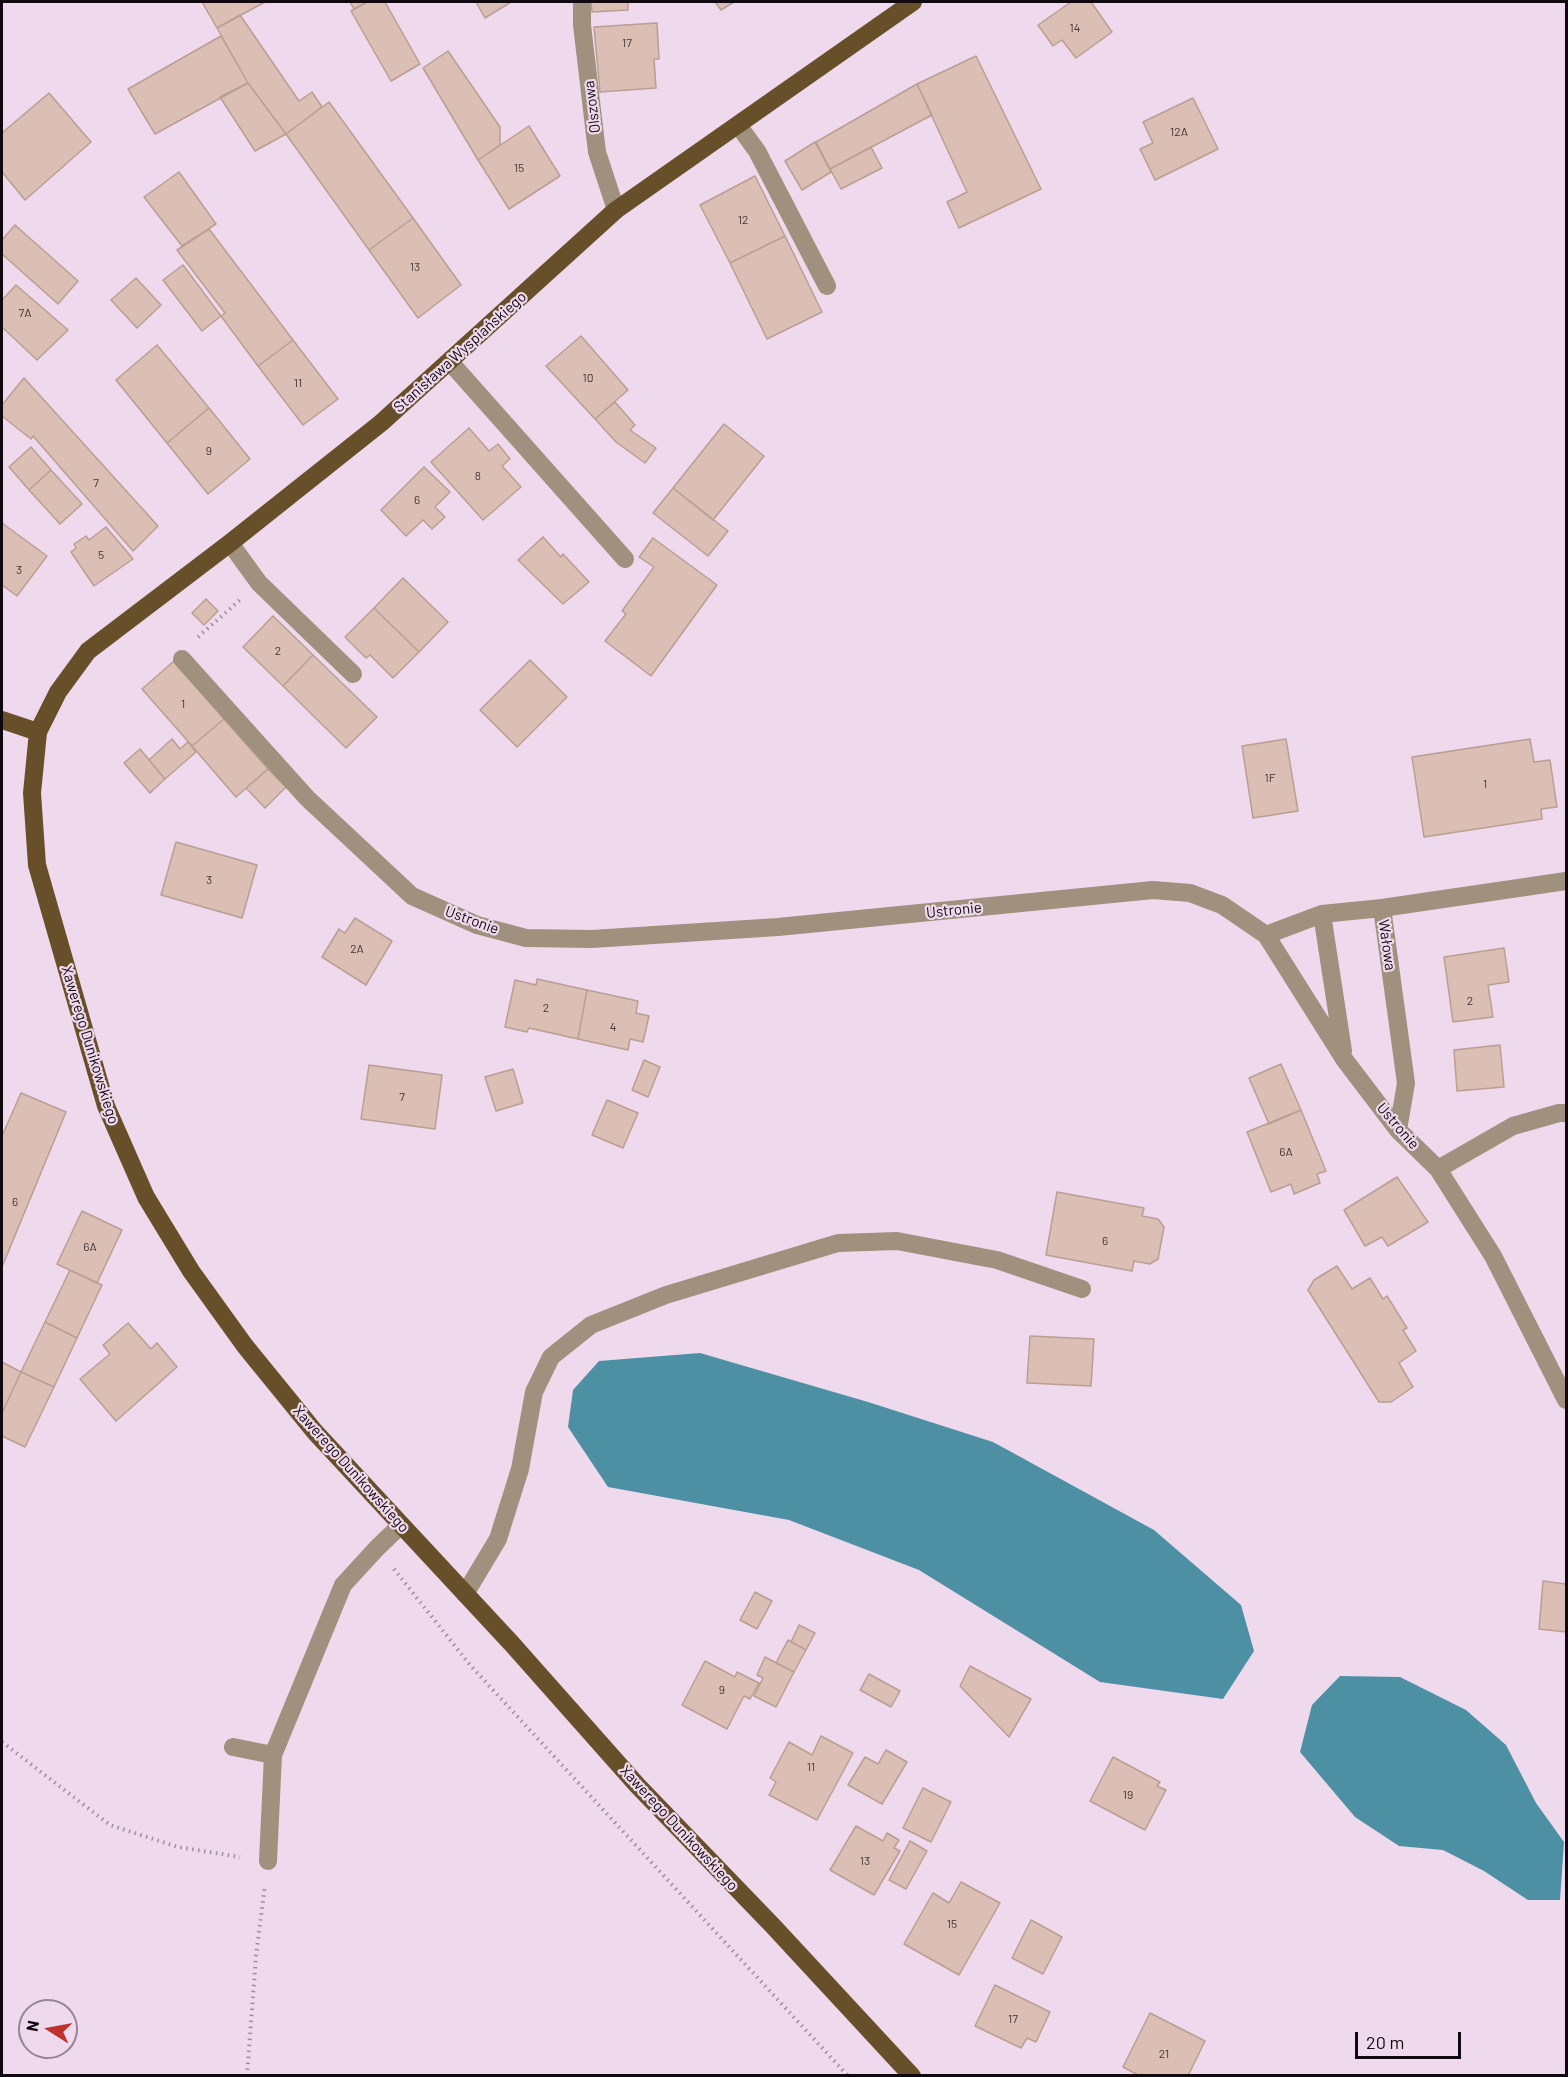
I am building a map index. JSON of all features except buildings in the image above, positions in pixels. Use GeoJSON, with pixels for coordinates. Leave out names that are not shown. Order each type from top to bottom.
{"type":"FeatureCollection","features":[{"type":"Feature","properties":{"kind":"main road","name":"Stanisława Wyspiańskiego"},"geometry":{"type":"LineString","coordinates":[[38,732],[58,692],[88,651],[328,467],[450,362],[616,210],[913,2]]}},
{"type":"Feature","properties":{"kind":"main road"},"geometry":{"type":"LineString","coordinates":[[2,720],[38,732]]}},
{"type":"Feature","properties":{"kind":"main road","name":"Xawerego Dunikowskiego"},"geometry":{"type":"LineString","coordinates":[[38,732],[32,793],[37,865],[106,1106],[146,1197],[190,1271],[244,1346],[315,1432],[637,1785],[773,1926],[912,2076]]}},
{"type":"Feature","properties":{"kind":"street","name":"Olszowa"},"geometry":{"type":"LineString","coordinates":[[582,2],[582,25],[597,152],[616,210]]}},
{"type":"Feature","properties":{"kind":"street"},"geometry":{"type":"LineString","coordinates":[[738,125],[757,151],[827,286]]}},
{"type":"Feature","properties":{"kind":"street"},"geometry":{"type":"LineString","coordinates":[[450,362],[625,559]]}},
{"type":"Feature","properties":{"kind":"street"},"geometry":{"type":"LineString","coordinates":[[230,543],[259,583],[353,674]]}},
{"type":"Feature","properties":{"kind":"street","name":"Ustronie"},"geometry":{"type":"LineString","coordinates":[[182,659],[307,798],[412,896],[477,926],[526,938],[592,939],[778,927],[1153,890],[1190,893],[1222,905],[1266,934],[1344,1059],[1398,1130],[1438,1169],[1493,1256],[1566,1400]]}},
{"type":"Feature","properties":{"kind":"street","name":"Wałowa"},"geometry":{"type":"LineString","coordinates":[[1398,1130],[1406,1083],[1382,909],[1566,881]]}},
{"type":"Feature","properties":{"kind":"street"},"geometry":{"type":"LineString","coordinates":[[1266,934],[1322,914],[1382,909]]}},
{"type":"Feature","properties":{"kind":"street"},"geometry":{"type":"LineString","coordinates":[[1322,914],[1344,1059]]}},
{"type":"Feature","properties":{"kind":"street"},"geometry":{"type":"LineString","coordinates":[[1438,1169],[1513,1126],[1558,1113],[1566,1113]]}},
{"type":"Feature","properties":{"kind":"street"},"geometry":{"type":"LineString","coordinates":[[465,1594],[498,1539],[520,1469],[534,1392],[551,1357],[591,1325],[666,1295],[837,1243],[897,1241],[997,1260],[1082,1289]]}},
{"type":"Feature","properties":{"kind":"street"},"geometry":{"type":"LineString","coordinates":[[268,1861],[273,1755],[342,1585],[401,1525]]}},
{"type":"Feature","properties":{"kind":"street"},"geometry":{"type":"LineString","coordinates":[[233,1747],[273,1755]]}},
{"type":"Feature","properties":{"kind":"path"},"geometry":{"type":"LineString","coordinates":[[182,659],[177,654],[259,583]]}},
{"type":"Feature","properties":{"kind":"path"},"geometry":{"type":"LineString","coordinates":[[377,1548],[470,1665],[848,2076]]}},
{"type":"Feature","properties":{"kind":"path"},"geometry":{"type":"LineString","coordinates":[[2,1742],[110,1825],[178,1847],[268,1861],[256,1956],[247,2076]]}},
{"type":"Feature","properties":{"kind":"water"},"geometry":{"type":"Polygon","coordinates":[[[700,1353],[868,1402],[993,1442],[1154,1530],[1241,1605],[1254,1651],[1223,1699],[1100,1682],[919,1570],[789,1520],[608,1487],[568,1427],[573,1390],[599,1361],[700,1353]]]}},
{"type":"Feature","properties":{"kind":"water"},"geometry":{"type":"Polygon","coordinates":[[[1340,1676],[1400,1677],[1466,1710],[1506,1745],[1536,1803],[1564,1842],[1560,1900],[1528,1900],[1484,1871],[1443,1850],[1399,1846],[1355,1817],[1300,1752],[1312,1705],[1340,1676]]]}}]}
